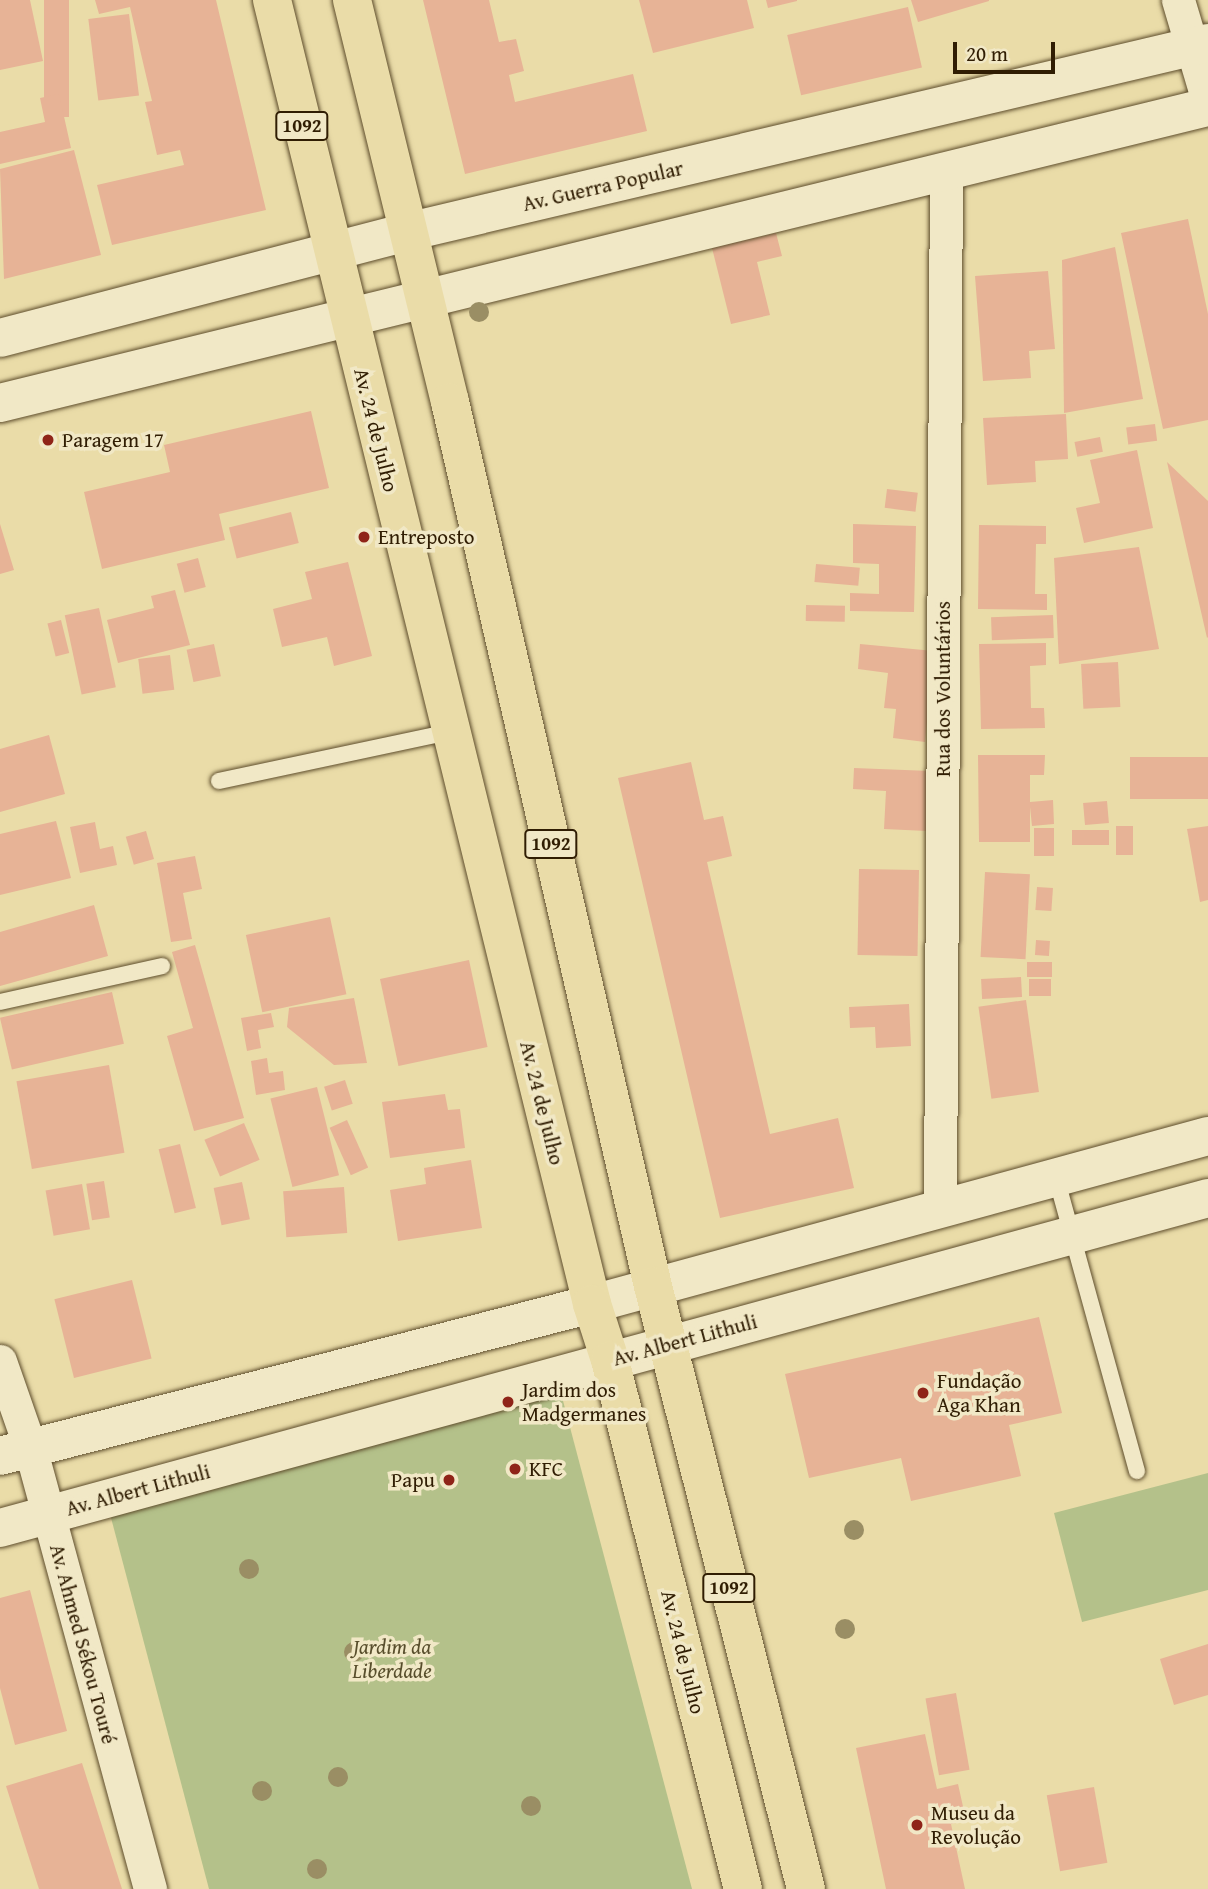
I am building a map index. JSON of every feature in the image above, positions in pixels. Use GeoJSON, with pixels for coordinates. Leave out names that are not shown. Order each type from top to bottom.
{"type":"FeatureCollection","features":[{"type":"Feature","properties":{"kind":"main road","name":"1092"},"geometry":{"type":"LineString","coordinates":[[272,0],[331,251]]}},
{"type":"Feature","properties":{"kind":"main road"},"geometry":{"type":"LineString","coordinates":[[352,0],[424,296]]}},
{"type":"Feature","properties":{"kind":"main road","name":"Av. 24 de Julho"},"geometry":{"type":"LineString","coordinates":[[331,251],[592,1304],[610,1360],[743,1889]]}},
{"type":"Feature","properties":{"kind":"main road","name":"1092"},"geometry":{"type":"LineString","coordinates":[[424,296],[653,1286],[806,1889]]}},
{"type":"Feature","properties":{"kind":"street"},"geometry":{"type":"LineString","coordinates":[[1178,0],[1199,45],[1208,101]]}},
{"type":"Feature","properties":{"kind":"street","name":"Av. Guerra Popular"},"geometry":{"type":"LineString","coordinates":[[0,338],[407,232],[1199,45]]}},
{"type":"Feature","properties":{"kind":"street"},"geometry":{"type":"LineString","coordinates":[[0,403],[424,296],[1208,107]]}},
{"type":"Feature","properties":{"kind":"street","name":"Rua dos Voluntários"},"geometry":{"type":"LineString","coordinates":[[940,1206],[946,172]]}},
{"type":"Feature","properties":{"kind":"street"},"geometry":{"type":"LineString","coordinates":[[15,1451],[592,1304],[940,1206],[1208,1136]]}},
{"type":"Feature","properties":{"kind":"street","name":"Av. Albert Lithuli"},"geometry":{"type":"LineString","coordinates":[[0,1528],[1208,1198]]}},
{"type":"Feature","properties":{"kind":"street","name":"Av. Ahmed Sékou Touré"},"geometry":{"type":"LineString","coordinates":[[0,1361],[15,1451],[48,1515],[150,1889]]}},
{"type":"Feature","properties":{"kind":"lane"},"geometry":{"type":"LineString","coordinates":[[219,782],[450,732]]}},
{"type":"Feature","properties":{"kind":"lane"},"geometry":{"type":"LineString","coordinates":[[0,1002],[162,966]]}},
{"type":"Feature","properties":{"kind":"lane"},"geometry":{"type":"LineString","coordinates":[[1056,1176],[1070,1235],[1137,1471]]}},
{"type":"Feature","properties":{"kind":"green space","name":"Jardim da Liberdade"},"geometry":{"type":"Polygon","coordinates":[[[557,1378],[692,1889],[209,1889],[105,1495],[557,1378]]]}},
{"type":"Feature","properties":{"kind":"green space"},"geometry":{"type":"Polygon","coordinates":[[[1208,1473],[1208,1590],[1082,1622],[1054,1513],[1208,1473]]]}},
{"type":"Feature","properties":{"kind":"building"},"geometry":{"type":"Polygon","coordinates":[[[0,0],[30,0],[43,61],[0,70],[0,0]]]}},
{"type":"Feature","properties":{"kind":"building"},"geometry":{"type":"Polygon","coordinates":[[[44,0],[69,0],[69,117],[44,117],[44,0]]]}},
{"type":"Feature","properties":{"kind":"building"},"geometry":{"type":"Polygon","coordinates":[[[95,0],[216,0],[266,210],[112,245],[97,185],[184,165],[180,150],[157,155],[145,102],[152,101],[130,7],[99,14],[95,0]]]}},
{"type":"Feature","properties":{"kind":"building"},"geometry":{"type":"Polygon","coordinates":[[[423,0],[489,0],[499,42],[516,39],[524,71],[509,75],[515,102],[633,74],[647,131],[465,174],[423,0]]]}},
{"type":"Feature","properties":{"kind":"building"},"geometry":{"type":"Polygon","coordinates":[[[639,0],[747,0],[754,28],[653,53],[639,0]]]}},
{"type":"Feature","properties":{"kind":"building"},"geometry":{"type":"Polygon","coordinates":[[[766,0],[797,0],[797,1],[768,8],[766,0]]]}},
{"type":"Feature","properties":{"kind":"building"},"geometry":{"type":"Polygon","coordinates":[[[911,0],[989,0],[989,1],[918,22],[911,0]]]}},
{"type":"Feature","properties":{"kind":"building"},"geometry":{"type":"Polygon","coordinates":[[[908,7],[922,67],[801,95],[787,35],[908,7]]]}},
{"type":"Feature","properties":{"kind":"building"},"geometry":{"type":"Polygon","coordinates":[[[129,14],[139,95],[98,100],[88,19],[129,14]]]}},
{"type":"Feature","properties":{"kind":"building"},"geometry":{"type":"Polygon","coordinates":[[[59,94],[71,148],[0,164],[0,132],[45,122],[40,98],[59,94]]]}},
{"type":"Feature","properties":{"kind":"building"},"geometry":{"type":"Polygon","coordinates":[[[74,150],[101,255],[4,279],[0,169],[74,150]]]}},
{"type":"Feature","properties":{"kind":"building"},"geometry":{"type":"Polygon","coordinates":[[[1188,219],[1208,314],[1208,420],[1163,429],[1121,233],[1188,219]]]}},
{"type":"Feature","properties":{"kind":"building"},"geometry":{"type":"Polygon","coordinates":[[[776,233],[782,256],[757,262],[770,315],[731,324],[712,248],[776,233]]]}},
{"type":"Feature","properties":{"kind":"building"},"geometry":{"type":"Polygon","coordinates":[[[1115,247],[1143,399],[1064,413],[1062,260],[1115,247]]]}},
{"type":"Feature","properties":{"kind":"building"},"geometry":{"type":"Polygon","coordinates":[[[1048,271],[1055,349],[1029,351],[1031,378],[983,381],[975,276],[1048,271]]]}},
{"type":"Feature","properties":{"kind":"building"},"geometry":{"type":"Polygon","coordinates":[[[311,411],[329,488],[219,514],[225,540],[102,569],[84,492],[170,472],[164,445],[311,411]]]}},
{"type":"Feature","properties":{"kind":"building"},"geometry":{"type":"Polygon","coordinates":[[[1066,414],[1068,459],[1035,461],[1036,482],[987,485],[983,418],[1066,414]]]}},
{"type":"Feature","properties":{"kind":"building"},"geometry":{"type":"Polygon","coordinates":[[[1155,424],[1157,441],[1128,444],[1126,428],[1155,424]]]}},
{"type":"Feature","properties":{"kind":"building"},"geometry":{"type":"Polygon","coordinates":[[[1100,437],[1103,452],[1077,457],[1074,442],[1100,437]]]}},
{"type":"Feature","properties":{"kind":"building"},"geometry":{"type":"Polygon","coordinates":[[[1137,450],[1153,528],[1084,543],[1076,508],[1100,503],[1090,460],[1137,450]]]}},
{"type":"Feature","properties":{"kind":"building"},"geometry":{"type":"Polygon","coordinates":[[[1167,462],[1208,501],[1207,638],[1167,462]]]}},
{"type":"Feature","properties":{"kind":"building"},"geometry":{"type":"Polygon","coordinates":[[[887,489],[918,493],[915,512],[885,508],[887,489]]]}},
{"type":"Feature","properties":{"kind":"building"},"geometry":{"type":"Polygon","coordinates":[[[291,512],[299,543],[237,559],[229,527],[291,512]]]}},
{"type":"Feature","properties":{"kind":"building"},"geometry":{"type":"Polygon","coordinates":[[[0,524],[14,570],[0,574],[0,524]]]}},
{"type":"Feature","properties":{"kind":"building"},"geometry":{"type":"Polygon","coordinates":[[[853,524],[916,526],[914,612],[850,611],[850,593],[879,594],[879,564],[853,563],[853,524]]]}},
{"type":"Feature","properties":{"kind":"building"},"geometry":{"type":"Polygon","coordinates":[[[979,525],[1046,526],[1046,544],[1036,544],[1035,594],[1047,594],[1047,610],[978,609],[979,525]]]}},
{"type":"Feature","properties":{"kind":"building"},"geometry":{"type":"Polygon","coordinates":[[[1139,547],[1159,649],[1059,664],[1054,558],[1139,547]]]}},
{"type":"Feature","properties":{"kind":"building"},"geometry":{"type":"Polygon","coordinates":[[[198,558],[206,587],[185,593],[177,564],[198,558]]]}},
{"type":"Feature","properties":{"kind":"building"},"geometry":{"type":"Polygon","coordinates":[[[348,562],[372,656],[334,666],[327,637],[282,647],[273,609],[312,599],[305,572],[348,562]]]}},
{"type":"Feature","properties":{"kind":"building"},"geometry":{"type":"Polygon","coordinates":[[[816,564],[860,568],[858,586],[814,582],[816,564]]]}},
{"type":"Feature","properties":{"kind":"building"},"geometry":{"type":"Polygon","coordinates":[[[175,590],[190,645],[118,663],[107,620],[154,608],[151,596],[175,590]]]}},
{"type":"Feature","properties":{"kind":"building"},"geometry":{"type":"Polygon","coordinates":[[[806,605],[845,606],[845,622],[806,621],[806,605]]]}},
{"type":"Feature","properties":{"kind":"building"},"geometry":{"type":"Polygon","coordinates":[[[99,608],[116,687],[82,695],[65,615],[99,608]]]}},
{"type":"Feature","properties":{"kind":"building"},"geometry":{"type":"Polygon","coordinates":[[[1053,615],[1054,638],[992,640],[991,617],[1053,615]]]}},
{"type":"Feature","properties":{"kind":"building"},"geometry":{"type":"Polygon","coordinates":[[[61,620],[69,653],[56,656],[47,623],[61,620]]]}},
{"type":"Feature","properties":{"kind":"building"},"geometry":{"type":"Polygon","coordinates":[[[1046,643],[1046,665],[1030,666],[1031,708],[1044,708],[1045,728],[981,729],[979,644],[1046,643]]]}},
{"type":"Feature","properties":{"kind":"building"},"geometry":{"type":"Polygon","coordinates":[[[214,644],[221,676],[193,682],[187,650],[214,644]]]}},
{"type":"Feature","properties":{"kind":"building"},"geometry":{"type":"Polygon","coordinates":[[[860,644],[934,651],[925,742],[893,738],[896,709],[884,708],[888,673],[858,669],[860,644]]]}},
{"type":"Feature","properties":{"kind":"building"},"geometry":{"type":"Polygon","coordinates":[[[170,655],[174,690],[143,694],[138,659],[170,655]]]}},
{"type":"Feature","properties":{"kind":"building"},"geometry":{"type":"Polygon","coordinates":[[[1118,662],[1120,707],[1083,709],[1081,664],[1118,662]]]}},
{"type":"Feature","properties":{"kind":"building"},"geometry":{"type":"Polygon","coordinates":[[[49,735],[65,794],[0,812],[0,749],[49,735]]]}},
{"type":"Feature","properties":{"kind":"building"},"geometry":{"type":"Polygon","coordinates":[[[978,755],[1045,755],[1044,775],[1030,775],[1030,802],[1053,800],[1054,824],[1032,826],[1030,807],[1030,842],[979,842],[978,755]]]}},
{"type":"Feature","properties":{"kind":"building"},"geometry":{"type":"Polygon","coordinates":[[[1130,757],[1208,757],[1208,799],[1130,799],[1130,757]]]}},
{"type":"Feature","properties":{"kind":"building"},"geometry":{"type":"Polygon","coordinates":[[[691,762],[704,820],[723,816],[732,856],[707,862],[770,1134],[838,1118],[854,1188],[720,1218],[618,778],[691,762]]]}},
{"type":"Feature","properties":{"kind":"building"},"geometry":{"type":"Polygon","coordinates":[[[854,768],[930,771],[927,831],[884,829],[886,791],[853,789],[854,768]]]}},
{"type":"Feature","properties":{"kind":"building"},"geometry":{"type":"Polygon","coordinates":[[[1107,801],[1109,823],[1085,825],[1083,803],[1107,801]]]}},
{"type":"Feature","properties":{"kind":"building"},"geometry":{"type":"Polygon","coordinates":[[[56,821],[71,878],[0,895],[0,834],[56,821]]]}},
{"type":"Feature","properties":{"kind":"building"},"geometry":{"type":"Polygon","coordinates":[[[95,822],[100,849],[113,846],[117,865],[80,873],[70,827],[95,822]]]}},
{"type":"Feature","properties":{"kind":"building"},"geometry":{"type":"Polygon","coordinates":[[[1116,826],[1133,826],[1133,855],[1116,855],[1116,826]]]}},
{"type":"Feature","properties":{"kind":"building"},"geometry":{"type":"Polygon","coordinates":[[[1208,826],[1208,900],[1200,902],[1187,829],[1208,826]]]}},
{"type":"Feature","properties":{"kind":"building"},"geometry":{"type":"Polygon","coordinates":[[[1034,828],[1054,828],[1054,856],[1034,856],[1034,828]]]}},
{"type":"Feature","properties":{"kind":"building"},"geometry":{"type":"Polygon","coordinates":[[[1072,830],[1109,830],[1109,845],[1072,845],[1072,830]]]}},
{"type":"Feature","properties":{"kind":"building"},"geometry":{"type":"Polygon","coordinates":[[[146,831],[154,859],[134,865],[126,837],[146,831]]]}},
{"type":"Feature","properties":{"kind":"building"},"geometry":{"type":"Polygon","coordinates":[[[195,856],[202,889],[183,893],[192,939],[171,942],[157,863],[195,856]]]}},
{"type":"Feature","properties":{"kind":"building"},"geometry":{"type":"Polygon","coordinates":[[[859,869],[919,870],[917,956],[857,955],[859,869]]]}},
{"type":"Feature","properties":{"kind":"building"},"geometry":{"type":"Polygon","coordinates":[[[985,872],[1030,874],[1025,959],[981,957],[985,872]]]}},
{"type":"Feature","properties":{"kind":"building"},"geometry":{"type":"Polygon","coordinates":[[[1037,887],[1053,888],[1051,911],[1035,910],[1037,887]]]}},
{"type":"Feature","properties":{"kind":"building"},"geometry":{"type":"Polygon","coordinates":[[[94,905],[108,956],[0,986],[0,932],[94,905]]]}},
{"type":"Feature","properties":{"kind":"building"},"geometry":{"type":"Polygon","coordinates":[[[330,917],[346,994],[262,1012],[246,935],[330,917]]]}},
{"type":"Feature","properties":{"kind":"building"},"geometry":{"type":"Polygon","coordinates":[[[1036,940],[1050,941],[1049,956],[1035,955],[1036,940]]]}},
{"type":"Feature","properties":{"kind":"building"},"geometry":{"type":"Polygon","coordinates":[[[195,945],[244,1118],[194,1131],[167,1036],[193,1028],[172,952],[195,945]]]}},
{"type":"Feature","properties":{"kind":"building"},"geometry":{"type":"Polygon","coordinates":[[[469,960],[488,1047],[398,1066],[380,979],[469,960]]]}},
{"type":"Feature","properties":{"kind":"building"},"geometry":{"type":"Polygon","coordinates":[[[1027,962],[1052,962],[1052,977],[1027,977],[1027,962]]]}},
{"type":"Feature","properties":{"kind":"building"},"geometry":{"type":"Polygon","coordinates":[[[1021,977],[1022,997],[982,999],[981,979],[1021,977]]]}},
{"type":"Feature","properties":{"kind":"building"},"geometry":{"type":"Polygon","coordinates":[[[1029,979],[1051,979],[1051,996],[1029,996],[1029,979]]]}},
{"type":"Feature","properties":{"kind":"building"},"geometry":{"type":"Polygon","coordinates":[[[112,992],[124,1044],[12,1070],[0,1018],[112,992]]]}},
{"type":"Feature","properties":{"kind":"building"},"geometry":{"type":"Polygon","coordinates":[[[354,998],[367,1063],[334,1065],[287,1027],[289,1008],[354,998]]]}},
{"type":"Feature","properties":{"kind":"building"},"geometry":{"type":"Polygon","coordinates":[[[1026,1000],[1039,1092],[991,1099],[978,1007],[1026,1000]]]}},
{"type":"Feature","properties":{"kind":"building"},"geometry":{"type":"Polygon","coordinates":[[[909,1004],[911,1046],[876,1048],[875,1027],[850,1028],[849,1007],[909,1004]]]}},
{"type":"Feature","properties":{"kind":"building"},"geometry":{"type":"Polygon","coordinates":[[[271,1013],[274,1027],[258,1030],[261,1048],[247,1051],[241,1018],[271,1013]]]}},
{"type":"Feature","properties":{"kind":"building"},"geometry":{"type":"Polygon","coordinates":[[[267,1058],[269,1073],[283,1071],[285,1090],[256,1095],[251,1061],[267,1058]]]}},
{"type":"Feature","properties":{"kind":"building"},"geometry":{"type":"Polygon","coordinates":[[[109,1065],[124,1153],[32,1169],[16,1081],[109,1065]]]}},
{"type":"Feature","properties":{"kind":"building"},"geometry":{"type":"Polygon","coordinates":[[[345,1080],[353,1104],[332,1111],[324,1087],[345,1080]]]}},
{"type":"Feature","properties":{"kind":"building"},"geometry":{"type":"Polygon","coordinates":[[[317,1087],[339,1175],[292,1187],[270,1099],[317,1087]]]}},
{"type":"Feature","properties":{"kind":"building"},"geometry":{"type":"Polygon","coordinates":[[[445,1094],[448,1110],[460,1109],[465,1148],[390,1158],[382,1102],[445,1094]]]}},
{"type":"Feature","properties":{"kind":"building"},"geometry":{"type":"Polygon","coordinates":[[[347,1120],[368,1168],[351,1175],[330,1128],[347,1120]]]}},
{"type":"Feature","properties":{"kind":"building"},"geometry":{"type":"Polygon","coordinates":[[[244,1123],[260,1160],[220,1177],[204,1140],[244,1123]]]}},
{"type":"Feature","properties":{"kind":"building"},"geometry":{"type":"Polygon","coordinates":[[[180,1144],[196,1208],[175,1213],[159,1149],[180,1144]]]}},
{"type":"Feature","properties":{"kind":"building"},"geometry":{"type":"Polygon","coordinates":[[[471,1160],[482,1228],[398,1241],[390,1190],[426,1184],[424,1168],[471,1160]]]}},
{"type":"Feature","properties":{"kind":"building"},"geometry":{"type":"Polygon","coordinates":[[[104,1181],[110,1218],[92,1220],[86,1184],[104,1181]]]}},
{"type":"Feature","properties":{"kind":"building"},"geometry":{"type":"Polygon","coordinates":[[[242,1182],[250,1219],[222,1225],[214,1188],[242,1182]]]}},
{"type":"Feature","properties":{"kind":"building"},"geometry":{"type":"Polygon","coordinates":[[[82,1184],[90,1229],[54,1236],[46,1190],[82,1184]]]}},
{"type":"Feature","properties":{"kind":"building"},"geometry":{"type":"Polygon","coordinates":[[[344,1187],[347,1233],[286,1237],[283,1191],[344,1187]]]}},
{"type":"Feature","properties":{"kind":"building"},"geometry":{"type":"Polygon","coordinates":[[[132,1280],[152,1359],[74,1378],[54,1299],[132,1280]]]}},
{"type":"Feature","properties":{"kind":"building","name":"Fundação Aga Khan"},"geometry":{"type":"Polygon","coordinates":[[[1039,1317],[1062,1413],[1009,1425],[1021,1476],[911,1501],[901,1458],[809,1478],[785,1374],[1039,1317]]]}},
{"type":"Feature","properties":{"kind":"building"},"geometry":{"type":"Polygon","coordinates":[[[30,1590],[67,1731],[15,1745],[0,1688],[0,1598],[30,1590]]]}},
{"type":"Feature","properties":{"kind":"building"},"geometry":{"type":"Polygon","coordinates":[[[1208,1644],[1208,1695],[1174,1705],[1160,1659],[1208,1644]]]}},
{"type":"Feature","properties":{"kind":"building"},"geometry":{"type":"Polygon","coordinates":[[[956,1693],[970,1770],[939,1775],[925,1698],[956,1693]]]}},
{"type":"Feature","properties":{"kind":"building"},"geometry":{"type":"Polygon","coordinates":[[[925,1734],[937,1789],[958,1784],[966,1820],[951,1824],[965,1889],[886,1889],[856,1748],[925,1734]]]}},
{"type":"Feature","properties":{"kind":"building"},"geometry":{"type":"Polygon","coordinates":[[[82,1763],[122,1889],[39,1889],[6,1786],[82,1763]]]}},
{"type":"Feature","properties":{"kind":"building"},"geometry":{"type":"Polygon","coordinates":[[[1094,1787],[1107,1863],[1060,1871],[1047,1795],[1094,1787]]]}},
{"type":"Feature","properties":{"kind":"place","name":"Paragem 17"},"geometry":{"type":"Point","coordinates":[48,440]}},
{"type":"Feature","properties":{"kind":"place","name":"Entreposto"},"geometry":{"type":"Point","coordinates":[364,537]}},
{"type":"Feature","properties":{"kind":"place","name":"Fundação Aga Khan"},"geometry":{"type":"Point","coordinates":[923,1393]}},
{"type":"Feature","properties":{"kind":"place","name":"Jardim dos Madgermanes"},"geometry":{"type":"Point","coordinates":[508,1402]}},
{"type":"Feature","properties":{"kind":"place","name":"KFC"},"geometry":{"type":"Point","coordinates":[515,1469]}},
{"type":"Feature","properties":{"kind":"place","name":"Papu"},"geometry":{"type":"Point","coordinates":[449,1480]}},
{"type":"Feature","properties":{"kind":"place","name":"Museu da Revolução"},"geometry":{"type":"Point","coordinates":[917,1825]}}]}
